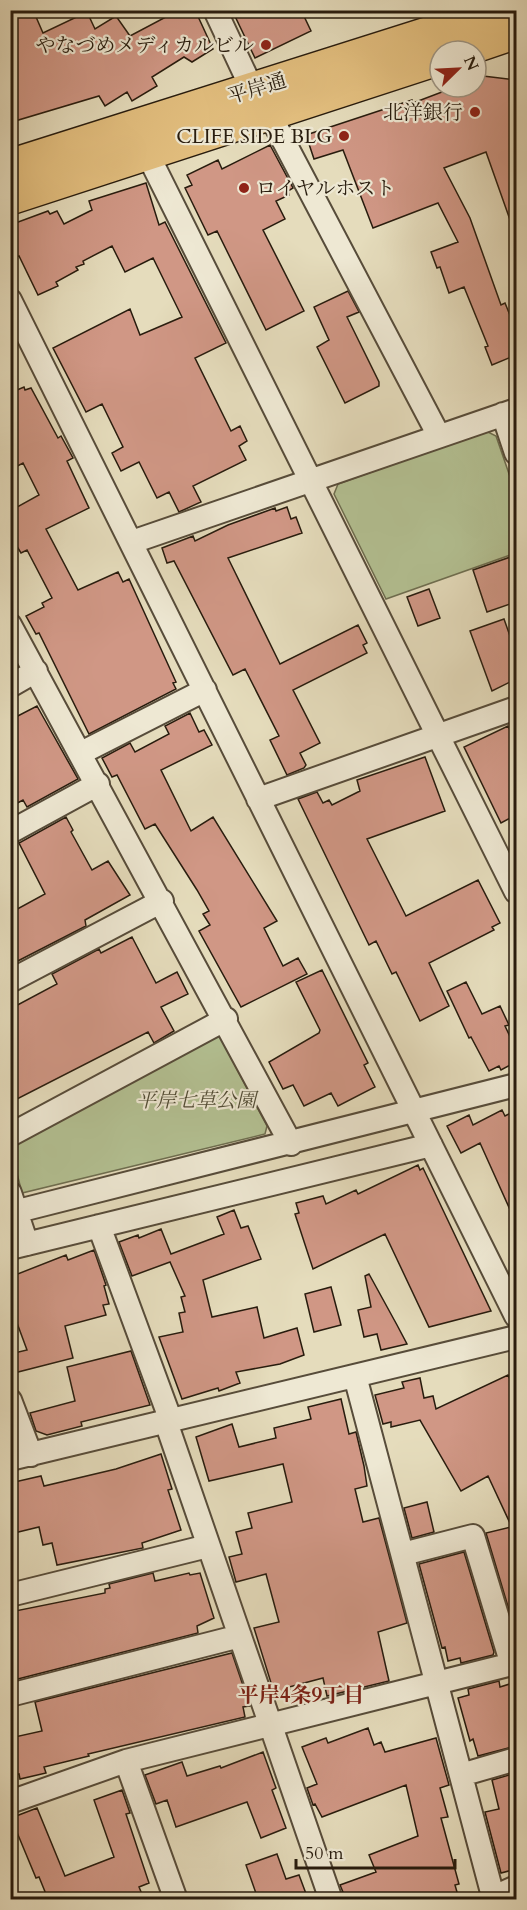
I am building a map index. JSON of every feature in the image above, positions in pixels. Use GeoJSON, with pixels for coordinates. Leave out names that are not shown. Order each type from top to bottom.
{"type":"FeatureCollection","features":[{"type":"Feature","properties":{"kind":"highway","name":"平岸通"},"geometry":{"type":"LineString","coordinates":[[10,198],[148,155],[261,102],[503,10]]}},
{"type":"Feature","properties":{"kind":"highway"},"geometry":{"type":"LineString","coordinates":[[488,42],[516,32]]}},
{"type":"Feature","properties":{"kind":"highway","name":"平岸通"},"geometry":{"type":"LineString","coordinates":[[10,166],[428,61]]}},
{"type":"Feature","properties":{"kind":"street"},"geometry":{"type":"LineString","coordinates":[[215,10],[261,102],[439,436]]}},
{"type":"Feature","properties":{"kind":"street"},"geometry":{"type":"LineString","coordinates":[[148,155],[516,892]]}},
{"type":"Feature","properties":{"kind":"street"},"geometry":{"type":"LineString","coordinates":[[10,300],[516,1316]]}},
{"type":"Feature","properties":{"kind":"street"},"geometry":{"type":"LineString","coordinates":[[132,542],[510,412],[516,453]]}},
{"type":"Feature","properties":{"kind":"street"},"geometry":{"type":"LineString","coordinates":[[10,624],[226,1019],[291,1143]]}},
{"type":"Feature","properties":{"kind":"street"},"geometry":{"type":"LineString","coordinates":[[10,686],[36,671]]}},
{"type":"Feature","properties":{"kind":"street"},"geometry":{"type":"LineString","coordinates":[[81,753],[205,690]]}},
{"type":"Feature","properties":{"kind":"street"},"geometry":{"type":"LineString","coordinates":[[258,800],[516,708]]}},
{"type":"Feature","properties":{"kind":"street"},"geometry":{"type":"LineString","coordinates":[[10,832],[98,784]]}},
{"type":"Feature","properties":{"kind":"street"},"geometry":{"type":"LineString","coordinates":[[10,981],[162,901]]}},
{"type":"Feature","properties":{"kind":"street"},"geometry":{"type":"LineString","coordinates":[[10,1135],[226,1019]]}},
{"type":"Feature","properties":{"kind":"street"},"geometry":{"type":"LineString","coordinates":[[431,1145],[19,1246],[12,1206],[291,1143],[516,1085]]}},
{"type":"Feature","properties":{"kind":"street"},"geometry":{"type":"LineString","coordinates":[[99,1226],[169,1422],[208,1546],[331,1899]]}},
{"type":"Feature","properties":{"kind":"street"},"geometry":{"type":"LineString","coordinates":[[10,1400],[21,1457],[516,1337]]}},
{"type":"Feature","properties":{"kind":"street"},"geometry":{"type":"LineString","coordinates":[[355,1376],[494,1898],[516,1887]]}},
{"type":"Feature","properties":{"kind":"street"},"geometry":{"type":"LineString","coordinates":[[10,1802],[126,1761],[514,1664],[473,1536],[403,1554]]}},
{"type":"Feature","properties":{"kind":"street"},"geometry":{"type":"LineString","coordinates":[[10,1595],[208,1546]]}},
{"type":"Feature","properties":{"kind":"street"},"geometry":{"type":"LineString","coordinates":[[10,1695],[240,1636]]}},
{"type":"Feature","properties":{"kind":"street"},"geometry":{"type":"LineString","coordinates":[[461,1775],[516,1759]]}},
{"type":"Feature","properties":{"kind":"street"},"geometry":{"type":"LineString","coordinates":[[126,1761],[176,1899]]}},
{"type":"Feature","properties":{"kind":"green space"},"geometry":{"type":"Polygon","coordinates":[[[486,431],[496,436],[516,494],[516,553],[386,599],[334,494],[338,484],[486,431]]]}},
{"type":"Feature","properties":{"kind":"green space","name":"平岸七草公園"},"geometry":{"type":"Polygon","coordinates":[[[211,1036],[220,1037],[267,1126],[265,1134],[22,1193],[12,1154],[16,1143],[211,1036]]]}},
{"type":"Feature","properties":{"kind":"building"},"geometry":{"type":"Polygon","coordinates":[[[10,10],[33,10],[43,33],[87,12],[95,29],[116,16],[130,36],[179,10],[195,10],[213,49],[192,62],[184,57],[152,77],[157,86],[132,101],[127,92],[105,106],[99,96],[15,121],[10,112],[10,10]]]}},
{"type":"Feature","properties":{"kind":"building","name":"やなづめメディカルビル"},"geometry":{"type":"Polygon","coordinates":[[[232,10],[301,10],[311,31],[255,58],[232,10]]]}},
{"type":"Feature","properties":{"kind":"building"},"geometry":{"type":"Polygon","coordinates":[[[488,77],[516,80],[516,231],[514,231],[486,152],[444,168],[470,218],[501,305],[505,303],[516,330],[516,355],[492,365],[485,347],[488,346],[464,287],[449,293],[440,267],[437,268],[431,252],[458,242],[438,203],[373,228],[343,150],[314,159],[306,135],[412,100],[413,103],[428,97],[488,99],[488,77]]]}},
{"type":"Feature","properties":{"kind":"building"},"geometry":{"type":"Polygon","coordinates":[[[270,145],[293,188],[288,191],[289,195],[276,201],[285,219],[263,230],[304,311],[266,330],[217,231],[208,235],[185,188],[192,185],[187,175],[218,160],[222,169],[270,145]]]}},
{"type":"Feature","properties":{"kind":"building"},"geometry":{"type":"Polygon","coordinates":[[[146,183],[159,225],[165,222],[226,343],[195,358],[231,431],[240,426],[247,441],[239,446],[246,460],[193,486],[201,502],[179,512],[169,492],[157,498],[139,462],[121,471],[112,453],[123,447],[102,404],[86,412],[53,348],[130,309],[140,335],[182,317],[153,258],[125,272],[112,246],[83,261],[84,264],[76,267],[78,270],[56,282],[58,286],[38,295],[19,256],[10,259],[10,225],[48,211],[50,214],[57,211],[64,224],[92,210],[89,201],[146,183]]]}},
{"type":"Feature","properties":{"kind":"building"},"geometry":{"type":"Polygon","coordinates":[[[348,291],[359,312],[347,317],[379,386],[345,403],[317,347],[329,340],[314,307],[348,291]]]}},
{"type":"Feature","properties":{"kind":"building"},"geometry":{"type":"Polygon","coordinates":[[[24,387],[25,390],[31,388],[58,438],[61,436],[73,458],[67,461],[89,508],[46,529],[78,590],[118,572],[123,582],[129,579],[176,682],[173,683],[176,689],[89,734],[39,633],[36,634],[26,616],[44,607],[42,603],[52,598],[27,550],[21,553],[10,535],[10,511],[39,495],[23,463],[10,470],[10,393],[24,387]]]}},
{"type":"Feature","properties":{"kind":"building"},"geometry":{"type":"Polygon","coordinates":[[[287,507],[291,519],[296,517],[302,533],[228,558],[280,664],[358,625],[367,643],[363,645],[367,653],[293,690],[320,743],[300,753],[306,765],[304,768],[287,775],[270,740],[279,736],[245,669],[233,675],[174,561],[167,563],[162,548],[193,536],[195,541],[228,525],[275,508],[276,511],[287,507]]]}},
{"type":"Feature","properties":{"kind":"building"},"geometry":{"type":"Polygon","coordinates":[[[516,555],[516,602],[487,612],[473,570],[516,555]]]}},
{"type":"Feature","properties":{"kind":"building"},"geometry":{"type":"Polygon","coordinates":[[[429,589],[440,618],[418,626],[407,597],[429,589]]]}},
{"type":"Feature","properties":{"kind":"building"},"geometry":{"type":"Polygon","coordinates":[[[504,619],[516,653],[516,679],[492,691],[470,631],[504,619]]]}},
{"type":"Feature","properties":{"kind":"building"},"geometry":{"type":"Polygon","coordinates":[[[37,706],[78,779],[27,807],[23,800],[10,807],[10,720],[37,706]]]}},
{"type":"Feature","properties":{"kind":"building"},"geometry":{"type":"Polygon","coordinates":[[[190,713],[199,732],[204,730],[212,745],[161,770],[191,831],[213,817],[277,921],[264,928],[283,966],[298,958],[307,974],[241,1007],[199,931],[210,925],[203,914],[209,911],[155,824],[145,829],[117,775],[112,777],[102,758],[130,743],[135,752],[169,734],[165,726],[190,713]]]}},
{"type":"Feature","properties":{"kind":"building"},"geometry":{"type":"Polygon","coordinates":[[[508,726],[516,743],[516,815],[501,823],[464,747],[508,726]]]}},
{"type":"Feature","properties":{"kind":"building"},"geometry":{"type":"Polygon","coordinates":[[[425,757],[445,811],[367,839],[406,916],[478,880],[500,923],[492,927],[494,930],[429,963],[449,1006],[420,1021],[396,972],[392,974],[376,941],[369,945],[298,799],[317,792],[323,803],[329,800],[332,805],[360,791],[357,780],[425,757]]]}},
{"type":"Feature","properties":{"kind":"building"},"geometry":{"type":"Polygon","coordinates":[[[66,817],[73,830],[71,832],[92,870],[108,861],[130,895],[85,920],[86,926],[10,965],[10,913],[45,894],[19,843],[66,817]]]}},
{"type":"Feature","properties":{"kind":"building"},"geometry":{"type":"Polygon","coordinates":[[[132,937],[156,983],[177,972],[188,994],[161,1007],[174,1031],[154,1043],[148,1032],[17,1099],[10,1085],[10,1009],[57,984],[52,974],[99,949],[101,953],[132,937]]]}},
{"type":"Feature","properties":{"kind":"building"},"geometry":{"type":"Polygon","coordinates":[[[322,970],[368,1063],[364,1065],[375,1087],[338,1106],[331,1093],[304,1106],[293,1085],[283,1089],[269,1062],[319,1033],[320,1030],[296,982],[322,970]]]}},
{"type":"Feature","properties":{"kind":"building"},"geometry":{"type":"Polygon","coordinates":[[[466,982],[482,1014],[500,1006],[509,1025],[505,1026],[516,1049],[516,1062],[501,1070],[499,1066],[489,1071],[471,1037],[469,1038],[447,991],[466,982]]]}},
{"type":"Feature","properties":{"kind":"building"},"geometry":{"type":"Polygon","coordinates":[[[502,1110],[505,1116],[516,1110],[516,1223],[480,1143],[461,1153],[447,1126],[469,1115],[473,1125],[502,1110]]]}},
{"type":"Feature","properties":{"kind":"building"},"geometry":{"type":"Polygon","coordinates":[[[418,1165],[420,1170],[423,1168],[491,1311],[429,1327],[385,1234],[313,1269],[295,1214],[299,1213],[296,1203],[323,1196],[326,1204],[356,1190],[358,1194],[418,1165]]]}},
{"type":"Feature","properties":{"kind":"building"},"geometry":{"type":"Polygon","coordinates":[[[234,1210],[241,1228],[248,1226],[261,1259],[203,1280],[212,1317],[257,1307],[264,1338],[297,1328],[304,1355],[280,1364],[236,1372],[240,1383],[219,1391],[218,1388],[182,1399],[159,1337],[183,1332],[179,1313],[185,1312],[181,1297],[185,1296],[170,1262],[132,1276],[119,1242],[138,1235],[139,1238],[161,1229],[171,1254],[224,1234],[217,1217],[234,1210]]]}},
{"type":"Feature","properties":{"kind":"building"},"geometry":{"type":"Polygon","coordinates":[[[94,1250],[106,1285],[104,1286],[109,1304],[103,1305],[106,1315],[65,1326],[73,1358],[14,1373],[10,1354],[27,1350],[10,1304],[10,1277],[66,1255],[68,1260],[94,1250]]]}},
{"type":"Feature","properties":{"kind":"building"},"geometry":{"type":"Polygon","coordinates":[[[369,1274],[407,1344],[381,1350],[377,1334],[364,1337],[358,1310],[371,1307],[365,1276],[369,1274]]]}},
{"type":"Feature","properties":{"kind":"building"},"geometry":{"type":"Polygon","coordinates":[[[331,1287],[341,1325],[314,1332],[305,1294],[331,1287]]]}},
{"type":"Feature","properties":{"kind":"building"},"geometry":{"type":"Polygon","coordinates":[[[131,1351],[150,1405],[81,1422],[82,1426],[47,1435],[36,1431],[30,1413],[75,1401],[67,1367],[131,1351]]]}},
{"type":"Feature","properties":{"kind":"building"},"geometry":{"type":"Polygon","coordinates":[[[508,1375],[516,1392],[516,1536],[488,1476],[461,1491],[420,1420],[391,1427],[391,1422],[383,1424],[375,1395],[404,1388],[402,1382],[420,1378],[424,1398],[433,1396],[436,1409],[508,1375]]]}},
{"type":"Feature","properties":{"kind":"building"},"geometry":{"type":"Polygon","coordinates":[[[341,1399],[349,1434],[356,1432],[364,1466],[367,1486],[355,1489],[363,1522],[379,1518],[407,1623],[378,1632],[389,1681],[327,1696],[323,1678],[289,1687],[291,1696],[276,1699],[254,1628],[279,1622],[266,1574],[236,1582],[229,1557],[242,1554],[236,1532],[252,1528],[248,1513],[292,1502],[283,1464],[209,1481],[196,1437],[232,1424],[239,1447],[276,1438],[274,1428],[311,1419],[308,1407],[341,1399]]]}},
{"type":"Feature","properties":{"kind":"building"},"geometry":{"type":"Polygon","coordinates":[[[161,1454],[172,1489],[168,1490],[181,1530],[142,1543],[143,1548],[57,1565],[52,1543],[43,1545],[39,1527],[10,1534],[10,1483],[41,1476],[44,1486],[116,1469],[161,1454]]]}},
{"type":"Feature","properties":{"kind":"building"},"geometry":{"type":"Polygon","coordinates":[[[427,1502],[434,1532],[412,1538],[404,1508],[427,1502]]]}},
{"type":"Feature","properties":{"kind":"building"},"geometry":{"type":"Polygon","coordinates":[[[511,1527],[516,1551],[516,1633],[486,1533],[511,1527]]]}},
{"type":"Feature","properties":{"kind":"building"},"geometry":{"type":"Polygon","coordinates":[[[464,1552],[494,1652],[493,1655],[461,1663],[460,1658],[448,1661],[445,1647],[442,1648],[419,1564],[464,1552]]]}},
{"type":"Feature","properties":{"kind":"building"},"geometry":{"type":"Polygon","coordinates":[[[153,1573],[155,1581],[189,1573],[190,1575],[200,1573],[214,1618],[197,1626],[198,1633],[10,1681],[10,1612],[105,1593],[105,1589],[110,1588],[109,1584],[153,1573]]]}},
{"type":"Feature","properties":{"kind":"building"},"geometry":{"type":"Polygon","coordinates":[[[232,1653],[250,1706],[243,1707],[245,1717],[88,1754],[89,1756],[44,1767],[46,1773],[20,1779],[19,1774],[10,1776],[10,1738],[42,1731],[35,1702],[232,1653]]]}},
{"type":"Feature","properties":{"kind":"building"},"geometry":{"type":"Polygon","coordinates":[[[499,1681],[500,1687],[516,1682],[516,1746],[478,1756],[473,1739],[470,1741],[458,1698],[469,1695],[468,1689],[499,1681]]]}},
{"type":"Feature","properties":{"kind":"building"},"geometry":{"type":"Polygon","coordinates":[[[368,1728],[374,1745],[381,1742],[385,1752],[436,1738],[449,1785],[440,1788],[448,1817],[441,1818],[459,1884],[455,1885],[459,1899],[346,1899],[340,1885],[376,1872],[369,1855],[418,1836],[406,1785],[322,1817],[315,1804],[313,1805],[307,1788],[317,1784],[302,1747],[326,1738],[328,1743],[368,1728]]]}},
{"type":"Feature","properties":{"kind":"building"},"geometry":{"type":"Polygon","coordinates":[[[263,1752],[276,1788],[272,1790],[286,1828],[261,1838],[247,1802],[176,1827],[167,1800],[156,1804],[145,1775],[182,1762],[187,1776],[220,1766],[221,1768],[263,1752]]]}},
{"type":"Feature","properties":{"kind":"building"},"geometry":{"type":"Polygon","coordinates":[[[516,1773],[516,1869],[501,1873],[485,1812],[499,1809],[492,1780],[516,1773]]]}},
{"type":"Feature","properties":{"kind":"building"},"geometry":{"type":"Polygon","coordinates":[[[122,1790],[130,1813],[126,1814],[149,1883],[139,1887],[144,1899],[48,1899],[39,1877],[36,1878],[11,1818],[37,1808],[65,1876],[114,1857],[94,1800],[122,1790]]]}},
{"type":"Feature","properties":{"kind":"building"},"geometry":{"type":"Polygon","coordinates":[[[277,1854],[286,1879],[299,1875],[308,1899],[258,1899],[246,1865],[277,1854]]]}},
{"type":"Feature","properties":{"kind":"place","name":"やなづめメディカルビル"},"geometry":{"type":"Point","coordinates":[266,45]}},
{"type":"Feature","properties":{"kind":"place","name":"北洋銀行"},"geometry":{"type":"Point","coordinates":[475,112]}},
{"type":"Feature","properties":{"kind":"place","name":"CLIFE SIDE BLG"},"geometry":{"type":"Point","coordinates":[344,136]}},
{"type":"Feature","properties":{"kind":"place","name":"ロイヤルホスト"},"geometry":{"type":"Point","coordinates":[244,188]}},
{"type":"Feature","properties":{"kind":"district","name":"平岸4条9丁目"},"geometry":{"type":"Point","coordinates":[301,1695]}}]}
